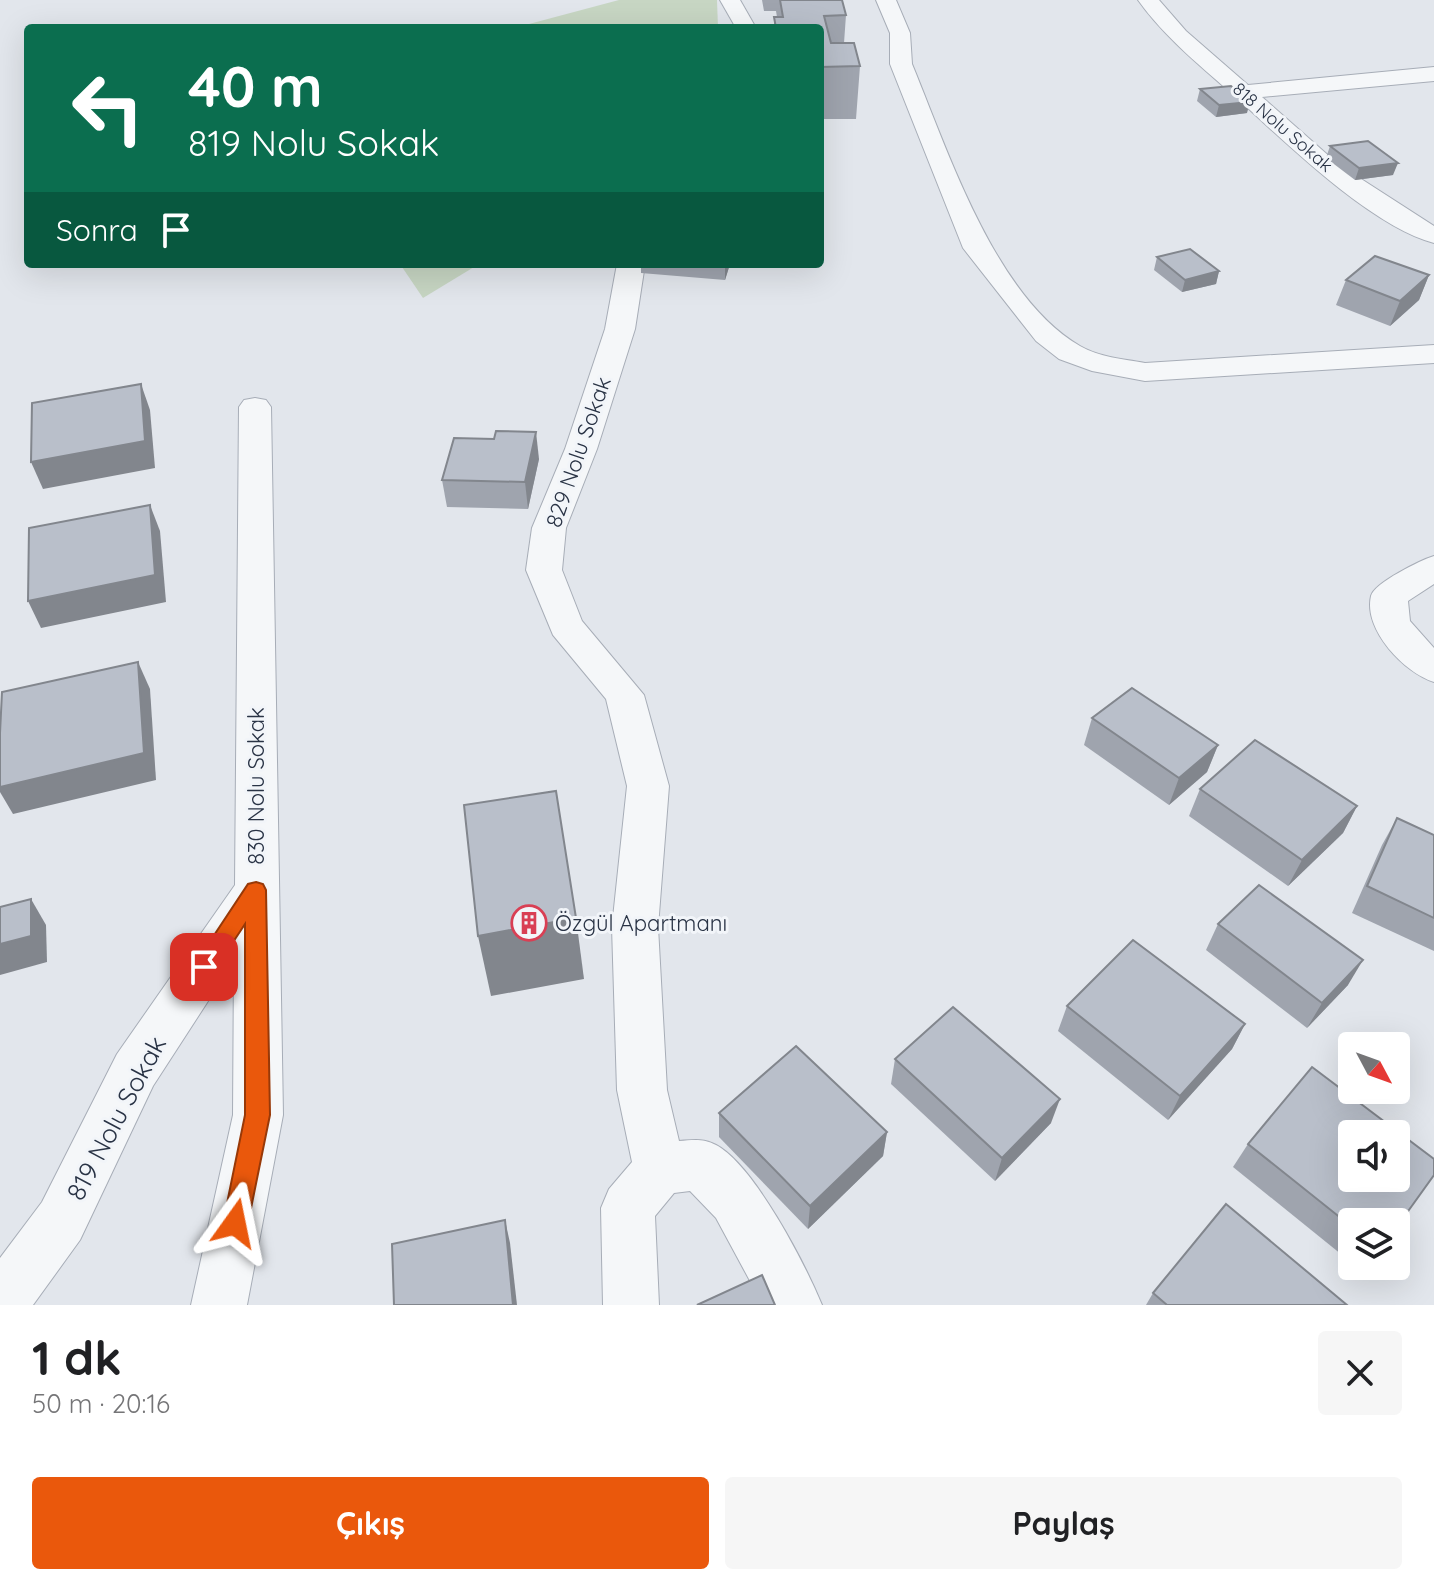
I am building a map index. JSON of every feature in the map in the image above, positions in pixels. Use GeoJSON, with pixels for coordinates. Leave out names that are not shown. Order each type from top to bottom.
{"type":"FeatureCollection","features":[{"type":"Feature","properties":{"kind":"street"},"geometry":{"type":"LineString","coordinates":[[730,0],[744,24]]}},
{"type":"Feature","properties":{"kind":"street"},"geometry":{"type":"LineString","coordinates":[[886,0],[900,33],[901,64],[976,248],[1046,335],[1070,353],[1103,365],[1145,372],[1434,354]]}},
{"type":"Feature","properties":{"kind":"street","name":"818 Nolu Sokak"},"geometry":{"type":"LineString","coordinates":[[1148,0],[1179,35],[1329,169],[1418,229],[1434,235]]}},
{"type":"Feature","properties":{"kind":"street"},"geometry":{"type":"LineString","coordinates":[[1243,92],[1434,74]]}},
{"type":"Feature","properties":{"kind":"street","name":"829 Nolu Sokak"},"geometry":{"type":"LineString","coordinates":[[630,268],[620,329],[581,449],[549,528],[544,570],[566,626],[624,695],[648,786],[635,927],[642,1090],[660,1169]]}},
{"type":"Feature","properties":{"kind":"street","name":"830 Nolu Sokak"},"geometry":{"type":"LineString","coordinates":[[219,1305],[258,1115],[255,407]]}},
{"type":"Feature","properties":{"kind":"street"},"geometry":{"type":"LineString","coordinates":[[1434,568],[1389,596],[1392,624],[1424,662],[1434,668]]}},
{"type":"Feature","properties":{"kind":"street","name":"819 Nolu Sokak"},"geometry":{"type":"LineString","coordinates":[[0,1304],[61,1221],[135,1070],[256,890]]}},
{"type":"Feature","properties":{"kind":"street"},"geometry":{"type":"LineString","coordinates":[[631,1305],[628,1208],[660,1169],[700,1164],[735,1199],[794,1305]]}},
{"type":"Feature","properties":{"kind":"green space"},"geometry":{"type":"Polygon","coordinates":[[[619,0],[717,0],[718,24],[529,24],[619,0]]]}},
{"type":"Feature","properties":{"kind":"green space"},"geometry":{"type":"Polygon","coordinates":[[[403,268],[472,268],[423,298],[403,268]]]}},
{"type":"Feature","properties":{"kind":"building"},"geometry":{"type":"Polygon","coordinates":[[[780,0],[842,0],[846,15],[824,16],[831,43],[854,43],[860,66],[824,67],[824,24],[775,24],[774,17],[783,17],[780,0]]]}},
{"type":"Feature","properties":{"kind":"building"},"geometry":{"type":"Polygon","coordinates":[[[1231,86],[1250,102],[1219,105],[1200,89],[1231,86]]]}},
{"type":"Feature","properties":{"kind":"building"},"geometry":{"type":"Polygon","coordinates":[[[1368,141],[1398,163],[1359,168],[1330,146],[1368,141]]]}},
{"type":"Feature","properties":{"kind":"building"},"geometry":{"type":"Polygon","coordinates":[[[1190,249],[1219,271],[1185,280],[1157,257],[1190,249]]]}},
{"type":"Feature","properties":{"kind":"building"},"geometry":{"type":"Polygon","coordinates":[[[1375,256],[1429,275],[1400,301],[1346,280],[1375,256]]]}},
{"type":"Feature","properties":{"kind":"building"},"geometry":{"type":"Polygon","coordinates":[[[141,384],[145,441],[31,462],[32,403],[141,384]]]}},
{"type":"Feature","properties":{"kind":"building"},"geometry":{"type":"Polygon","coordinates":[[[496,431],[536,432],[525,482],[442,480],[454,438],[494,439],[496,431]]]}},
{"type":"Feature","properties":{"kind":"building"},"geometry":{"type":"Polygon","coordinates":[[[150,505],[155,575],[28,601],[29,528],[150,505]]]}},
{"type":"Feature","properties":{"kind":"building"},"geometry":{"type":"Polygon","coordinates":[[[138,662],[144,753],[0,787],[2,692],[138,662]]]}},
{"type":"Feature","properties":{"kind":"building"},"geometry":{"type":"Polygon","coordinates":[[[1132,688],[1218,745],[1179,778],[1092,718],[1132,688]]]}},
{"type":"Feature","properties":{"kind":"building"},"geometry":{"type":"Polygon","coordinates":[[[1255,740],[1357,806],[1302,860],[1200,789],[1255,740]]]}},
{"type":"Feature","properties":{"kind":"building"},"geometry":{"type":"Polygon","coordinates":[[[556,791],[576,918],[478,936],[464,805],[556,791]]]}},
{"type":"Feature","properties":{"kind":"building"},"geometry":{"type":"Polygon","coordinates":[[[1397,818],[1434,835],[1434,918],[1367,886],[1397,818]]]}},
{"type":"Feature","properties":{"kind":"building"},"geometry":{"type":"Polygon","coordinates":[[[1259,885],[1363,960],[1322,1003],[1218,924],[1259,885]]]}},
{"type":"Feature","properties":{"kind":"building"},"geometry":{"type":"Polygon","coordinates":[[[31,899],[31,936],[0,944],[0,907],[31,899]]]}},
{"type":"Feature","properties":{"kind":"building"},"geometry":{"type":"Polygon","coordinates":[[[1133,940],[1245,1024],[1180,1096],[1067,1006],[1133,940]]]}},
{"type":"Feature","properties":{"kind":"building"},"geometry":{"type":"Polygon","coordinates":[[[953,1007],[1060,1099],[1002,1158],[895,1059],[953,1007]]]}},
{"type":"Feature","properties":{"kind":"building"},"geometry":{"type":"Polygon","coordinates":[[[796,1046],[887,1132],[810,1206],[719,1113],[796,1046]]]}},
{"type":"Feature","properties":{"kind":"building"},"geometry":{"type":"Polygon","coordinates":[[[1312,1067],[1338,1087],[1338,1104],[1361,1104],[1382,1120],[1338,1120],[1338,1192],[1410,1192],[1410,1141],[1434,1159],[1434,1175],[1410,1208],[1338,1208],[1338,1216],[1248,1144],[1312,1067]]]}},
{"type":"Feature","properties":{"kind":"building"},"geometry":{"type":"Polygon","coordinates":[[[1226,1204],[1347,1305],[1167,1305],[1153,1293],[1226,1204]]]}},
{"type":"Feature","properties":{"kind":"building"},"geometry":{"type":"Polygon","coordinates":[[[505,1220],[513,1305],[394,1305],[392,1244],[505,1220]]]}},
{"type":"Feature","properties":{"kind":"building"},"geometry":{"type":"Polygon","coordinates":[[[762,1275],[775,1305],[697,1305],[762,1275]]]}},
{"type":"Feature","properties":{"kind":"place","name":"Özgül Apartmanı"},"geometry":{"type":"Point","coordinates":[529,923]}},
{"type":"Feature","properties":{"kind":"route"},"geometry":{"type":"LineString","coordinates":[[204,967],[256,890],[258,1115],[235,1223]]}}]}
